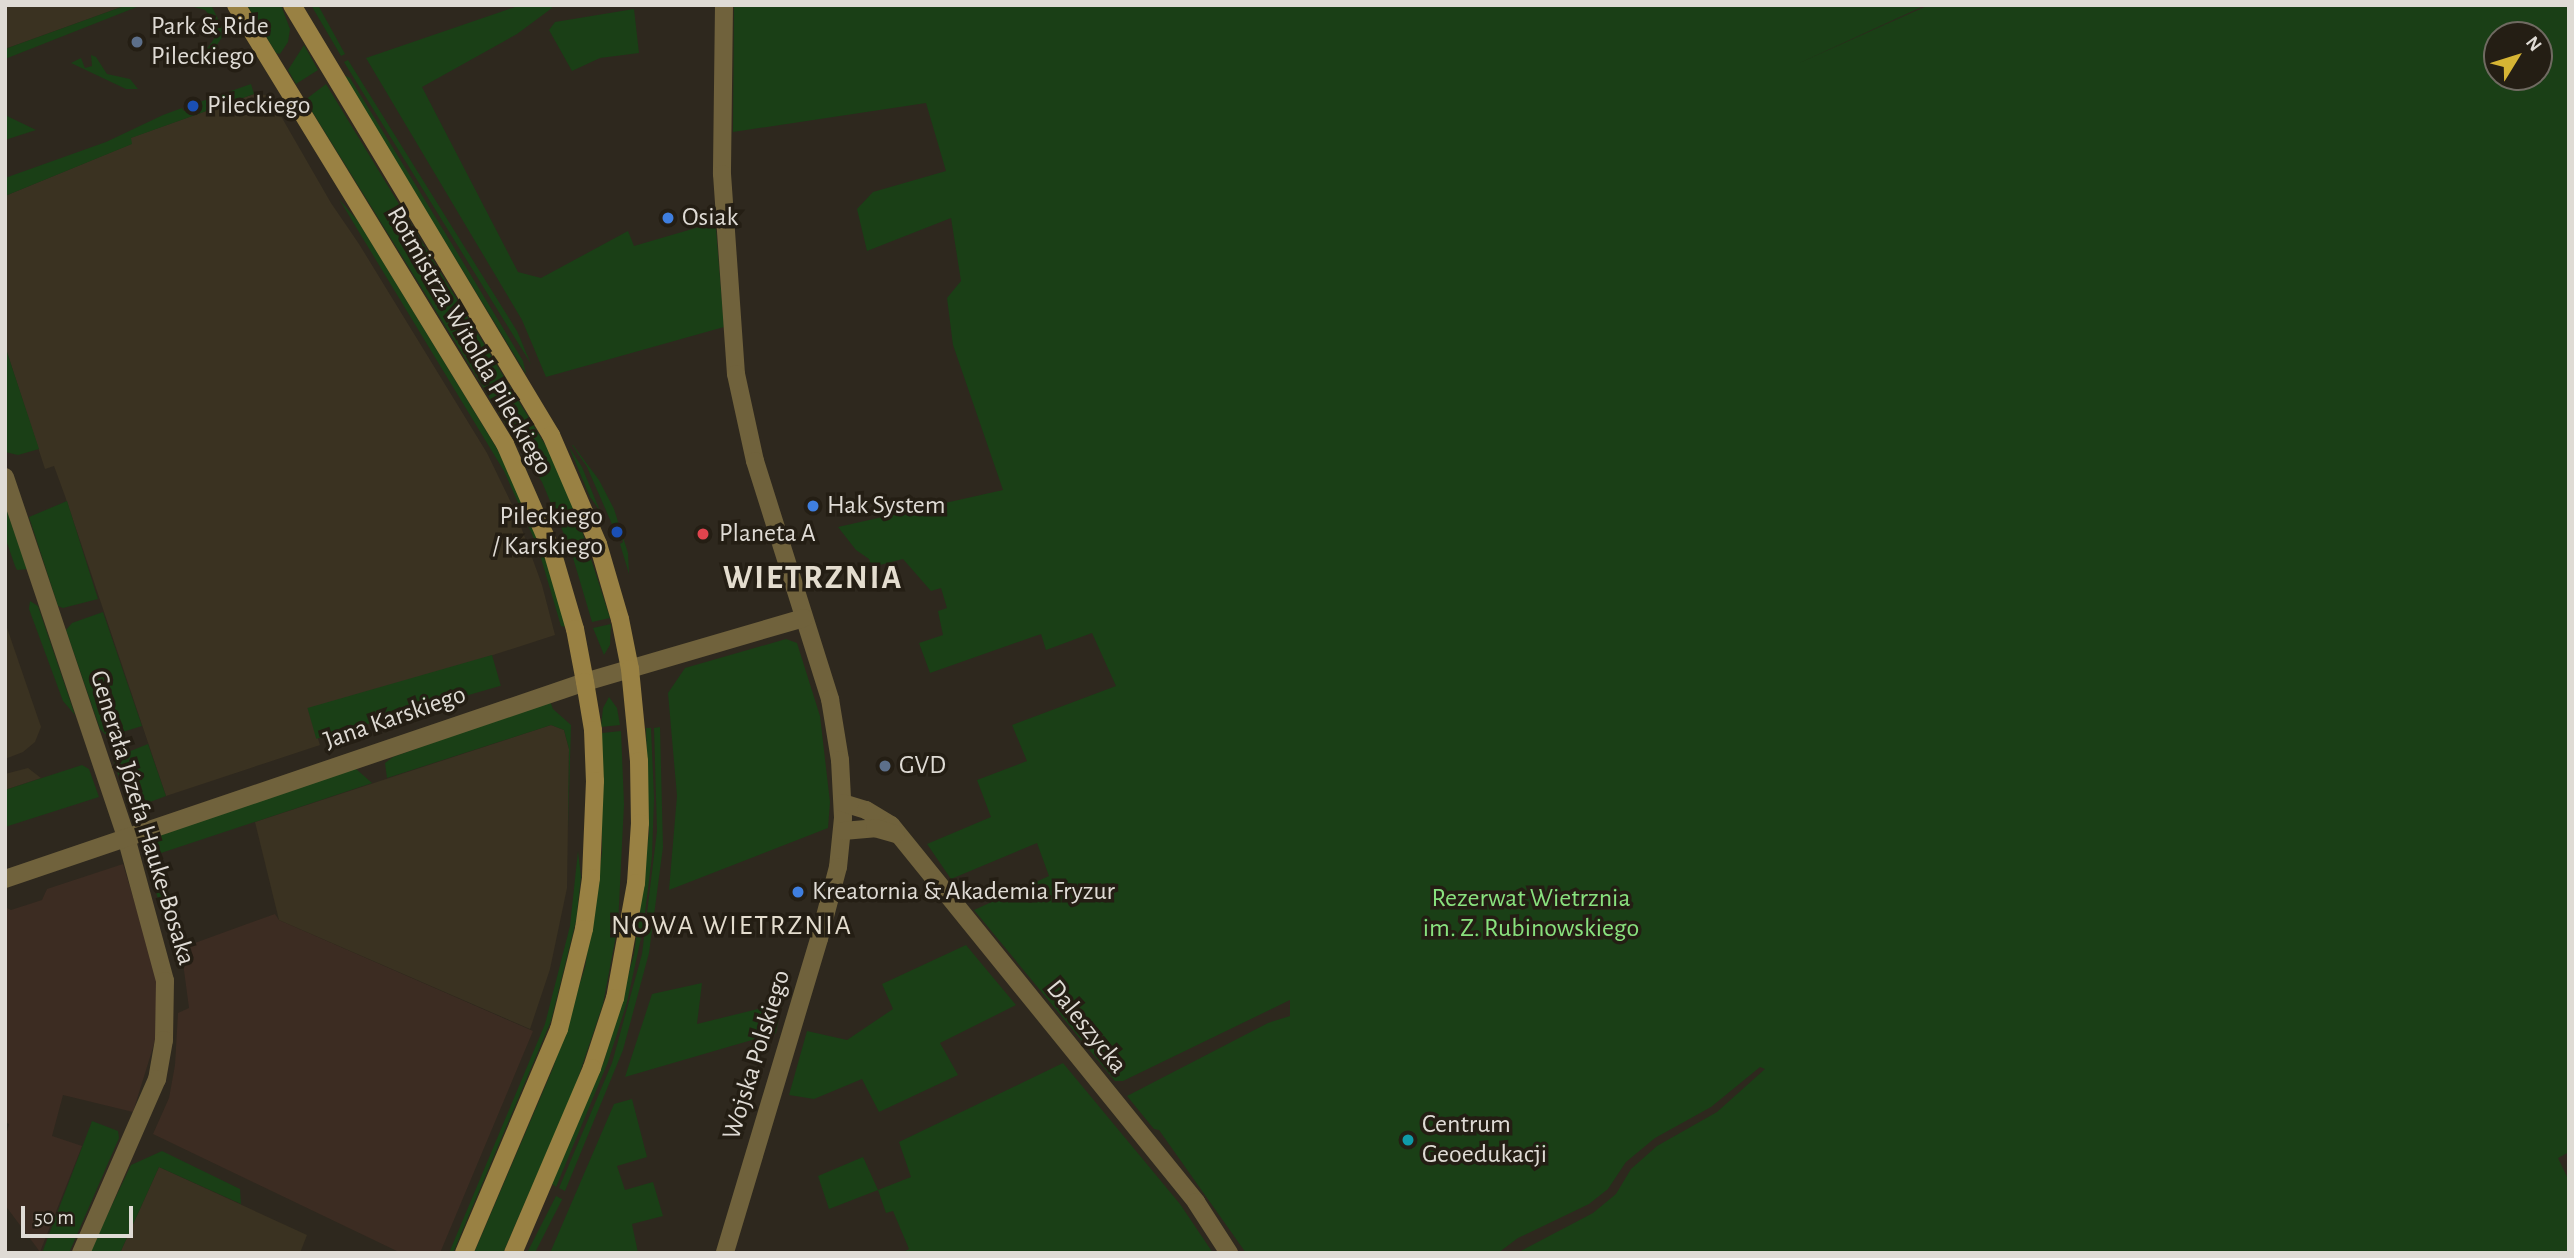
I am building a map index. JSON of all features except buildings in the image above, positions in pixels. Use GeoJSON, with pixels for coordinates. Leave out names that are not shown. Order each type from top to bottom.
{"type":"FeatureCollection","features":[{"type":"Feature","properties":{"kind":"main road","name":"Rotmistrza Witolda Pileckiego"},"geometry":{"type":"LineString","coordinates":[[236,5],[505,444],[553,554],[575,629],[585,682],[593,730],[595,781],[591,878],[584,929],[559,1029],[464,1253]]}},
{"type":"Feature","properties":{"kind":"main road","name":"Rotmistrza Witolda Pileckiego"},"geometry":{"type":"LineString","coordinates":[[292,5],[551,435],[598,544],[620,619],[630,669],[639,761],[640,823],[634,895],[615,998],[592,1068],[513,1253]]}},
{"type":"Feature","properties":{"kind":"street","name":"Wojska Polskiego"},"geometry":{"type":"LineString","coordinates":[[723,5],[722,174],[736,374],[755,461],[833,715],[843,803],[843,831],[838,867],[725,1253]]}},
{"type":"Feature","properties":{"kind":"street","name":"Generała Józefa Hauke-Bosaka"},"geometry":{"type":"LineString","coordinates":[[5,477],[126,837],[164,968],[164,1041],[150,1099],[81,1253]]}},
{"type":"Feature","properties":{"kind":"street","name":"Jana Karskiego"},"geometry":{"type":"LineString","coordinates":[[5,879],[585,682],[804,618]]}},
{"type":"Feature","properties":{"kind":"street","name":"Daleszycka"},"geometry":{"type":"LineString","coordinates":[[843,803],[881,817],[900,835],[1196,1202],[1229,1253]]}},
{"type":"Feature","properties":{"kind":"street"},"geometry":{"type":"LineString","coordinates":[[843,831],[883,828],[900,835]]}},
{"type":"Feature","properties":{"kind":"shaded area"},"geometry":{"type":"Polygon","coordinates":[[[5,5],[127,5],[5,49],[5,5]]]}},
{"type":"Feature","properties":{"kind":"shaded area"},"geometry":{"type":"Polygon","coordinates":[[[254,94],[266,95],[274,104],[331,203],[487,453],[516,513],[542,585],[555,635],[310,714],[320,745],[166,796],[65,496],[54,466],[45,469],[5,346],[5,196],[131,144],[130,138],[254,94]]]}},
{"type":"Feature","properties":{"kind":"shaded area"},"geometry":{"type":"Polygon","coordinates":[[[5,622],[41,727],[35,742],[23,752],[5,759],[5,622]]]}},
{"type":"Feature","properties":{"kind":"shaded area"},"geometry":{"type":"Polygon","coordinates":[[[551,725],[564,730],[569,749],[567,888],[550,969],[530,1029],[279,920],[255,822],[551,725]]]}},
{"type":"Feature","properties":{"kind":"shaded area"},"geometry":{"type":"Polygon","coordinates":[[[28,768],[41,778],[5,790],[5,774],[28,768]]]}},
{"type":"Feature","properties":{"kind":"shaded area"},"geometry":{"type":"Polygon","coordinates":[[[123,864],[157,976],[155,1041],[133,1112],[63,1095],[52,1136],[82,1146],[40,1252],[5,1205],[5,1139],[9,1124],[5,1122],[5,907],[11,910],[42,900],[47,889],[123,864]]]}},
{"type":"Feature","properties":{"kind":"shaded area"},"geometry":{"type":"Polygon","coordinates":[[[275,914],[279,920],[533,1031],[440,1253],[401,1253],[153,1134],[169,1098],[175,1065],[178,1013],[189,1008],[181,948],[275,914]]]}},
{"type":"Feature","properties":{"kind":"shaded area"},"geometry":{"type":"Polygon","coordinates":[[[159,1167],[307,1235],[300,1253],[120,1253],[159,1167]]]}},
{"type":"Feature","properties":{"kind":"green space"},"geometry":{"type":"Polygon","coordinates":[[[127,5],[142,5],[5,59],[5,49],[127,5]]]}},
{"type":"Feature","properties":{"kind":"green space"},"geometry":{"type":"Polygon","coordinates":[[[187,5],[211,5],[225,33],[206,61],[204,53],[216,36],[215,21],[205,10],[187,5]]]}},
{"type":"Feature","properties":{"kind":"green space"},"geometry":{"type":"Polygon","coordinates":[[[247,5],[281,5],[290,29],[288,42],[280,54],[276,53],[247,5]]]}},
{"type":"Feature","properties":{"kind":"green space"},"geometry":{"type":"Polygon","coordinates":[[[311,5],[318,5],[345,54],[341,56],[311,5]]]}},
{"type":"Feature","properties":{"kind":"green space"},"geometry":{"type":"Polygon","coordinates":[[[521,5],[551,5],[552,8],[517,34],[422,87],[518,272],[541,278],[628,231],[634,246],[706,225],[706,218],[715,217],[724,327],[546,377],[522,320],[366,58],[521,5]]]}},
{"type":"Feature","properties":{"kind":"green space","name":"Rezerwat Wietrznia im. Z. Rubinowskiego"},"geometry":{"type":"Polygon","coordinates":[[[734,5],[1926,5],[1797,64],[1929,5],[2569,5],[2569,1152],[2558,1158],[2569,1181],[2569,1253],[1517,1253],[1593,1213],[1616,1194],[1631,1169],[1657,1146],[1717,1112],[1765,1069],[1760,1067],[1711,1107],[1655,1138],[1626,1162],[1608,1189],[1589,1204],[1518,1238],[1498,1253],[1246,1253],[1159,1130],[1154,1129],[1127,1096],[1268,1023],[1290,1016],[1290,1000],[1123,1081],[1115,1081],[974,910],[1049,876],[1037,843],[951,879],[927,844],[991,817],[977,780],[1027,761],[1012,725],[1116,686],[1092,633],[1046,650],[1041,634],[930,673],[919,643],[943,635],[938,611],[947,608],[941,588],[931,591],[903,559],[872,567],[869,559],[856,550],[838,527],[1003,490],[953,345],[947,298],[961,281],[951,218],[867,251],[857,209],[873,192],[946,171],[926,103],[733,132],[734,5]]]}},
{"type":"Feature","properties":{"kind":"green space"},"geometry":{"type":"Polygon","coordinates":[[[634,9],[639,53],[600,58],[572,71],[549,30],[555,22],[634,9]]]}},
{"type":"Feature","properties":{"kind":"green space"},"geometry":{"type":"Polygon","coordinates":[[[304,45],[318,70],[296,84],[288,70],[304,45]]]}},
{"type":"Feature","properties":{"kind":"green space"},"geometry":{"type":"Polygon","coordinates":[[[91,55],[96,57],[107,74],[130,79],[138,89],[126,89],[71,63],[81,58],[85,68],[92,66],[91,55]]]}},
{"type":"Feature","properties":{"kind":"green space"},"geometry":{"type":"Polygon","coordinates":[[[348,60],[517,331],[531,364],[344,62],[348,60]]]}},
{"type":"Feature","properties":{"kind":"green space"},"geometry":{"type":"Polygon","coordinates":[[[343,75],[350,78],[455,249],[523,361],[526,374],[343,75]]]}},
{"type":"Feature","properties":{"kind":"green space"},"geometry":{"type":"Polygon","coordinates":[[[251,84],[254,94],[131,138],[132,144],[5,196],[5,178],[106,142],[163,115],[182,108],[184,111],[195,107],[194,104],[251,84]]]}},
{"type":"Feature","properties":{"kind":"green space"},"geometry":{"type":"Polygon","coordinates":[[[326,84],[546,446],[575,509],[610,618],[592,622],[571,551],[542,482],[305,100],[326,84]]]}},
{"type":"Feature","properties":{"kind":"green space"},"geometry":{"type":"Polygon","coordinates":[[[5,115],[36,130],[5,140],[5,115]]]}},
{"type":"Feature","properties":{"kind":"green space"},"geometry":{"type":"Polygon","coordinates":[[[339,199],[358,221],[496,447],[522,498],[545,557],[566,627],[561,626],[538,548],[504,471],[339,199]]]}},
{"type":"Feature","properties":{"kind":"green space"},"geometry":{"type":"Polygon","coordinates":[[[5,346],[39,449],[18,455],[5,452],[5,346]]]}},
{"type":"Feature","properties":{"kind":"green space"},"geometry":{"type":"Polygon","coordinates":[[[572,445],[599,480],[614,509],[628,553],[629,574],[620,544],[623,542],[620,530],[615,531],[587,467],[572,445]]]}},
{"type":"Feature","properties":{"kind":"green space"},"geometry":{"type":"Polygon","coordinates":[[[569,447],[582,467],[600,511],[590,497],[569,447]]]}},
{"type":"Feature","properties":{"kind":"green space"},"geometry":{"type":"Polygon","coordinates":[[[67,501],[98,599],[63,608],[58,606],[29,517],[67,501]]]}},
{"type":"Feature","properties":{"kind":"green space"},"geometry":{"type":"Polygon","coordinates":[[[5,505],[27,569],[17,570],[5,537],[5,505]]]}},
{"type":"Feature","properties":{"kind":"green space"},"geometry":{"type":"Polygon","coordinates":[[[30,601],[38,606],[75,715],[63,701],[29,609],[30,601]]]}},
{"type":"Feature","properties":{"kind":"green space"},"geometry":{"type":"Polygon","coordinates":[[[103,612],[142,726],[113,735],[106,735],[100,729],[66,630],[72,623],[103,612]]]}},
{"type":"Feature","properties":{"kind":"green space"},"geometry":{"type":"Polygon","coordinates":[[[611,624],[610,645],[604,655],[593,628],[611,624]]]}},
{"type":"Feature","properties":{"kind":"green space"},"geometry":{"type":"Polygon","coordinates":[[[786,639],[797,643],[820,716],[830,802],[828,828],[669,890],[677,796],[668,693],[685,668],[786,639]]]}},
{"type":"Feature","properties":{"kind":"green space"},"geometry":{"type":"Polygon","coordinates":[[[492,655],[501,686],[316,739],[307,708],[492,655]]]}},
{"type":"Feature","properties":{"kind":"green space"},"geometry":{"type":"Polygon","coordinates":[[[609,697],[617,708],[620,725],[601,727],[603,708],[609,697]]]}},
{"type":"Feature","properties":{"kind":"green space"},"geometry":{"type":"Polygon","coordinates":[[[550,701],[553,709],[571,725],[568,829],[569,749],[564,730],[551,725],[387,778],[385,763],[393,757],[550,701]]]}},
{"type":"Feature","properties":{"kind":"green space"},"geometry":{"type":"Polygon","coordinates":[[[660,727],[663,847],[649,953],[623,1050],[565,1191],[559,1188],[612,1063],[642,954],[657,831],[654,728],[660,727]]]}},
{"type":"Feature","properties":{"kind":"green space"},"geometry":{"type":"Polygon","coordinates":[[[646,728],[651,728],[654,798],[652,856],[643,929],[627,1002],[608,1062],[556,1187],[552,1184],[604,1061],[634,954],[649,832],[646,728]]]}},
{"type":"Feature","properties":{"kind":"green space"},"geometry":{"type":"Polygon","coordinates":[[[621,731],[624,804],[618,925],[603,1004],[575,1087],[503,1253],[474,1253],[553,1068],[585,967],[602,853],[602,733],[621,731]]]}},
{"type":"Feature","properties":{"kind":"green space"},"geometry":{"type":"Polygon","coordinates":[[[148,744],[166,796],[134,808],[127,804],[113,758],[148,744]]]}},
{"type":"Feature","properties":{"kind":"green space"},"geometry":{"type":"Polygon","coordinates":[[[82,765],[89,769],[99,797],[5,827],[5,790],[82,765]]]}},
{"type":"Feature","properties":{"kind":"green space"},"geometry":{"type":"Polygon","coordinates":[[[355,768],[372,783],[158,854],[181,948],[169,935],[146,855],[163,832],[355,768]]]}},
{"type":"Feature","properties":{"kind":"green space"},"geometry":{"type":"Polygon","coordinates":[[[578,851],[581,877],[576,921],[551,1021],[453,1253],[449,1253],[545,1024],[570,926],[578,851]]]}},
{"type":"Feature","properties":{"kind":"green space"},"geometry":{"type":"Polygon","coordinates":[[[966,945],[1016,1005],[940,1043],[958,1075],[879,1112],[862,1079],[814,1099],[789,1095],[807,1031],[847,1040],[893,1009],[882,984],[966,945]]]}},
{"type":"Feature","properties":{"kind":"green space"},"geometry":{"type":"Polygon","coordinates":[[[702,983],[697,1024],[782,1003],[776,1033],[625,1077],[652,994],[702,983]]]}},
{"type":"Feature","properties":{"kind":"green space"},"geometry":{"type":"Polygon","coordinates":[[[1063,1063],[1180,1204],[1213,1253],[902,1253],[909,1249],[893,1211],[886,1213],[878,1190],[911,1177],[899,1142],[1063,1063]]]}},
{"type":"Feature","properties":{"kind":"green space"},"geometry":{"type":"Polygon","coordinates":[[[632,1099],[647,1157],[617,1166],[625,1190],[653,1182],[663,1216],[632,1224],[638,1253],[550,1253],[614,1104],[632,1099]]]}},
{"type":"Feature","properties":{"kind":"green space"},"geometry":{"type":"Polygon","coordinates":[[[92,1121],[118,1131],[119,1138],[69,1253],[42,1253],[92,1121]]]}},
{"type":"Feature","properties":{"kind":"green space"},"geometry":{"type":"Polygon","coordinates":[[[162,1151],[240,1189],[241,1204],[159,1167],[120,1253],[89,1253],[131,1165],[162,1151]]]}},
{"type":"Feature","properties":{"kind":"green space"},"geometry":{"type":"Polygon","coordinates":[[[863,1157],[878,1190],[829,1209],[818,1176],[863,1157]]]}},
{"type":"Feature","properties":{"kind":"green space"},"geometry":{"type":"Polygon","coordinates":[[[556,1196],[562,1199],[535,1253],[528,1251],[556,1196]]]}},
{"type":"Feature","properties":{"kind":"place","name":"Park & Ride Pileckiego"},"geometry":{"type":"Point","coordinates":[137,42]}},
{"type":"Feature","properties":{"kind":"place","name":"Pileckiego"},"geometry":{"type":"Point","coordinates":[193,106]}},
{"type":"Feature","properties":{"kind":"place","name":"Osiak"},"geometry":{"type":"Point","coordinates":[668,218]}},
{"type":"Feature","properties":{"kind":"place","name":"Hak System"},"geometry":{"type":"Point","coordinates":[813,506]}},
{"type":"Feature","properties":{"kind":"place","name":"Pileckiego / Karskiego"},"geometry":{"type":"Point","coordinates":[617,532]}},
{"type":"Feature","properties":{"kind":"place","name":"Planeta A"},"geometry":{"type":"Point","coordinates":[703,534]}},
{"type":"Feature","properties":{"kind":"place","name":"GVD"},"geometry":{"type":"Point","coordinates":[885,766]}},
{"type":"Feature","properties":{"kind":"place","name":"Kreatornia & Akademia Fryzur"},"geometry":{"type":"Point","coordinates":[798,892]}},
{"type":"Feature","properties":{"kind":"place","name":"Centrum Geoedukacji"},"geometry":{"type":"Point","coordinates":[1408,1140]}},
{"type":"Feature","properties":{"kind":"district","name":"WIETRZNIA"},"geometry":{"type":"Point","coordinates":[813,579]}},
{"type":"Feature","properties":{"kind":"district","name":"NOWA WIETRZNIA"},"geometry":{"type":"Point","coordinates":[732,926]}}]}
